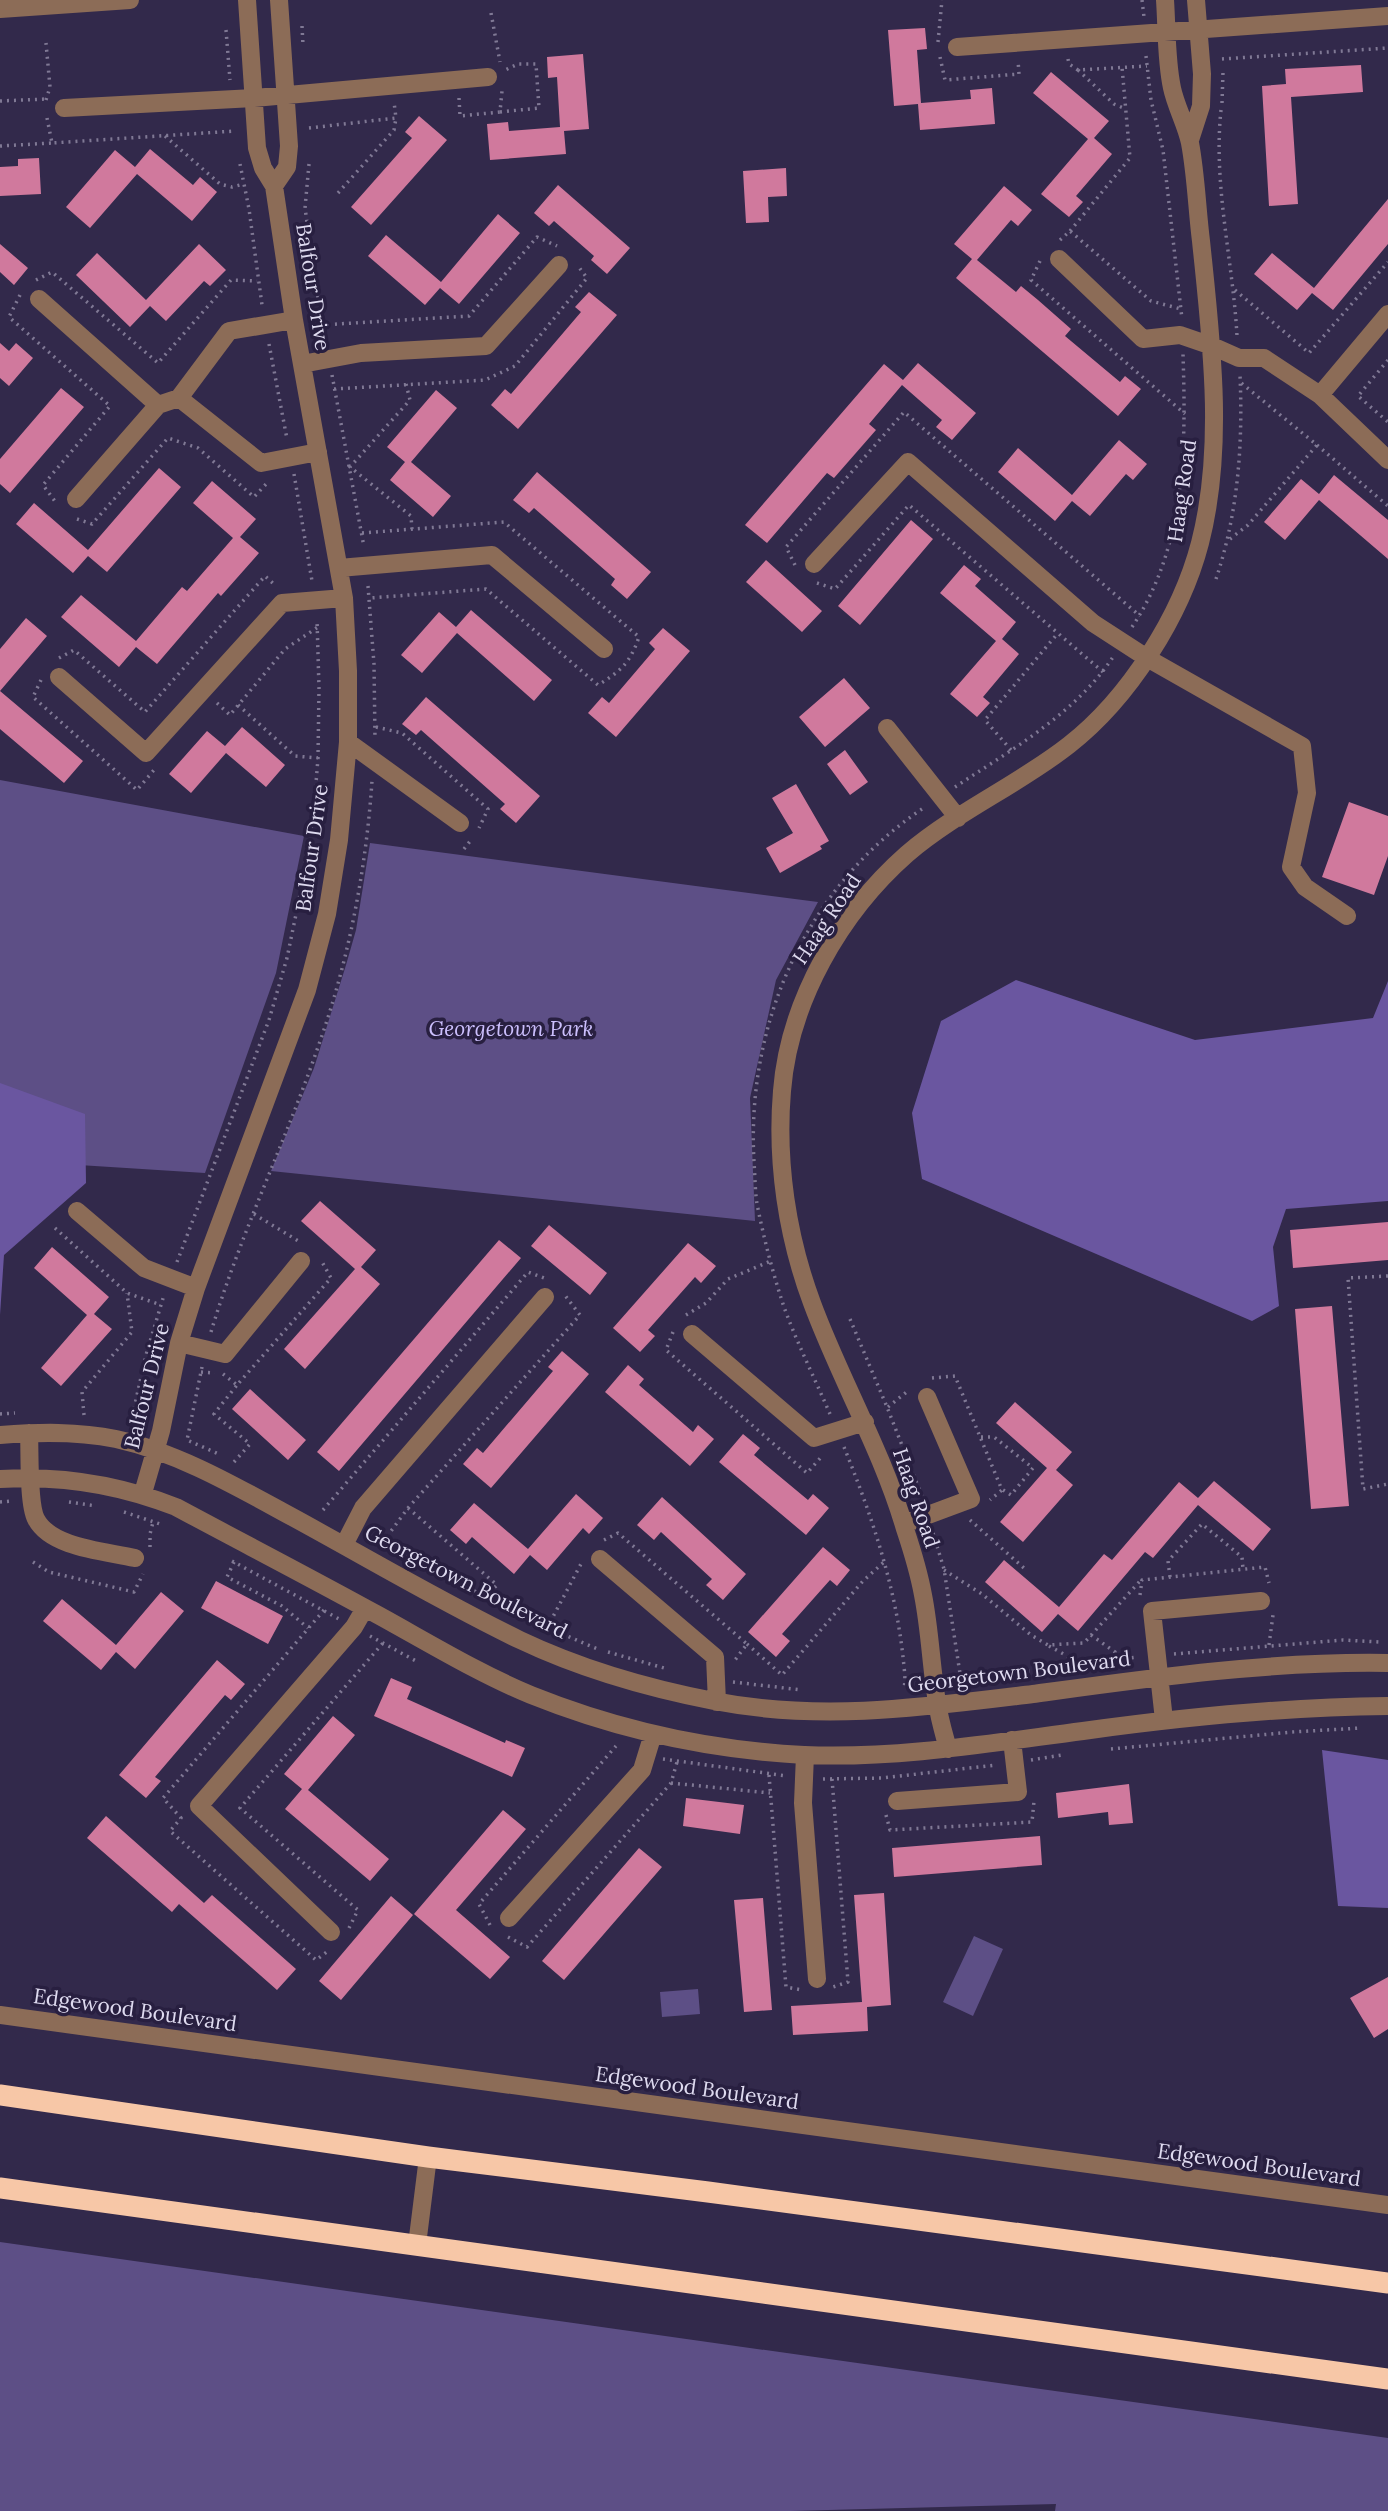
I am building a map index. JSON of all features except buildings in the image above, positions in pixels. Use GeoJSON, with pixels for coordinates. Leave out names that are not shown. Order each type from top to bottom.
{"type":"FeatureCollection","features":[{"type":"Feature","properties":{"kind":"highway"},"geometry":{"type":"LineString","coordinates":[[0,2095],[428,2157],[722,2193],[1388,2283]]}},
{"type":"Feature","properties":{"kind":"highway"},"geometry":{"type":"LineString","coordinates":[[0,2188],[1388,2379]]}},
{"type":"Feature","properties":{"kind":"street"},"geometry":{"type":"LineString","coordinates":[[0,9],[131,0]]}},
{"type":"Feature","properties":{"kind":"street","name":"Balfour Drive"},"geometry":{"type":"LineString","coordinates":[[143,1493],[179,1343],[196,1288],[307,990],[329,901],[339,840],[348,742],[348,671],[340,568],[294,320],[274,187],[263,168],[257,148],[247,0]]}},
{"type":"Feature","properties":{"kind":"street"},"geometry":{"type":"LineString","coordinates":[[274,187],[287,167],[289,146],[279,0]]}},
{"type":"Feature","properties":{"kind":"street","name":"Haag Road"},"geometry":{"type":"LineString","coordinates":[[948,1749],[937,1706],[923,1595],[904,1524],[865,1422],[812,1302],[795,1246],[784,1191],[780,1136],[782,1086],[793,1034],[811,982],[838,934],[868,892],[901,860],[958,818],[1070,744],[1107,709],[1147,658],[1182,595],[1200,541],[1211,468],[1212,346],[1190,140],[1170,82],[1165,0]]}},
{"type":"Feature","properties":{"kind":"street","name":"Haag Road"},"geometry":{"type":"LineString","coordinates":[[1190,140],[1201,106],[1202,74],[1196,0]]}},
{"type":"Feature","properties":{"kind":"street"},"geometry":{"type":"LineString","coordinates":[[957,47],[1388,16]]}},
{"type":"Feature","properties":{"kind":"street"},"geometry":{"type":"LineString","coordinates":[[64,108],[232,100],[495,74]]}},
{"type":"Feature","properties":{"kind":"street"},"geometry":{"type":"LineString","coordinates":[[302,364],[361,353],[486,346],[564,258]]}},
{"type":"Feature","properties":{"kind":"street"},"geometry":{"type":"LineString","coordinates":[[1059,259],[1143,339],[1182,336],[1239,358],[1264,358],[1320,395],[1388,460]]}},
{"type":"Feature","properties":{"kind":"street"},"geometry":{"type":"LineString","coordinates":[[40,299],[158,405]]}},
{"type":"Feature","properties":{"kind":"street"},"geometry":{"type":"LineString","coordinates":[[1320,395],[1388,314]]}},
{"type":"Feature","properties":{"kind":"street"},"geometry":{"type":"LineString","coordinates":[[76,499],[158,405],[178,398],[229,331],[294,320]]}},
{"type":"Feature","properties":{"kind":"street"},"geometry":{"type":"LineString","coordinates":[[178,398],[261,463],[318,452]]}},
{"type":"Feature","properties":{"kind":"street"},"geometry":{"type":"LineString","coordinates":[[814,573],[908,462],[1093,623],[1147,658],[1302,746],[1307,793],[1291,867],[1305,887],[1347,916]]}},
{"type":"Feature","properties":{"kind":"street"},"geometry":{"type":"LineString","coordinates":[[340,568],[492,555],[604,649]]}},
{"type":"Feature","properties":{"kind":"street"},"geometry":{"type":"LineString","coordinates":[[50,677],[146,753],[282,603],[344,598]]}},
{"type":"Feature","properties":{"kind":"street"},"geometry":{"type":"LineString","coordinates":[[887,728],[958,818]]}},
{"type":"Feature","properties":{"kind":"street"},"geometry":{"type":"LineString","coordinates":[[348,742],[460,823]]}},
{"type":"Feature","properties":{"kind":"street"},"geometry":{"type":"LineString","coordinates":[[77,1211],[144,1268],[196,1288]]}},
{"type":"Feature","properties":{"kind":"street"},"geometry":{"type":"LineString","coordinates":[[179,1343],[225,1354],[301,1261]]}},
{"type":"Feature","properties":{"kind":"street"},"geometry":{"type":"LineString","coordinates":[[344,1545],[363,1508],[545,1297]]}},
{"type":"Feature","properties":{"kind":"street"},"geometry":{"type":"LineString","coordinates":[[692,1334],[814,1438],[865,1422]]}},
{"type":"Feature","properties":{"kind":"street"},"geometry":{"type":"LineString","coordinates":[[904,1524],[971,1499],[927,1397]]}},
{"type":"Feature","properties":{"kind":"street"},"geometry":{"type":"LineString","coordinates":[[29,1433],[35,1518],[46,1533],[63,1542],[135,1558]]}},
{"type":"Feature","properties":{"kind":"street","name":"Georgetown Boulevard"},"geometry":{"type":"LineString","coordinates":[[0,1435],[72,1433],[116,1440],[155,1451],[236,1487],[520,1640],[577,1664],[638,1684],[718,1702],[793,1711],[873,1712],[1158,1677],[1329,1662],[1388,1663]]}},
{"type":"Feature","properties":{"kind":"street"},"geometry":{"type":"LineString","coordinates":[[0,1479],[70,1479],[143,1493],[176,1507],[475,1668],[530,1694],[588,1716],[707,1745],[805,1755],[885,1754],[948,1749],[1164,1720],[1313,1707],[1388,1706]]}},
{"type":"Feature","properties":{"kind":"street"},"geometry":{"type":"LineString","coordinates":[[600,1559],[715,1657],[718,1702]]}},
{"type":"Feature","properties":{"kind":"street"},"geometry":{"type":"LineString","coordinates":[[1164,1720],[1152,1611],[1261,1601]]}},
{"type":"Feature","properties":{"kind":"street"},"geometry":{"type":"LineString","coordinates":[[338,1936],[199,1806],[354,1627],[365,1608]]}},
{"type":"Feature","properties":{"kind":"street"},"geometry":{"type":"LineString","coordinates":[[509,1918],[642,1770],[653,1734]]}},
{"type":"Feature","properties":{"kind":"street"},"geometry":{"type":"LineString","coordinates":[[897,1801],[1018,1792],[1012,1740]]}},
{"type":"Feature","properties":{"kind":"street"},"geometry":{"type":"LineString","coordinates":[[805,1755],[803,1803],[817,1979]]}},
{"type":"Feature","properties":{"kind":"street","name":"Edgewood Boulevard"},"geometry":{"type":"LineString","coordinates":[[0,2015],[1388,2205]]}},
{"type":"Feature","properties":{"kind":"street"},"geometry":{"type":"LineString","coordinates":[[416,2245],[428,2157]]}},
{"type":"Feature","properties":{"kind":"path"},"geometry":{"type":"LineString","coordinates":[[894,1689],[906,1688],[901,1637],[884,1562],[862,1490],[785,1307],[757,1202],[754,1097],[763,1043],[776,997],[797,949],[816,917],[859,863],[897,825],[1061,714],[1103,672],[1140,616],[1166,558],[1180,500],[1185,414],[1181,309],[1163,150],[1151,100],[1142,0]]}},
{"type":"Feature","properties":{"kind":"path"},"geometry":{"type":"LineString","coordinates":[[302,26],[304,53]]}},
{"type":"Feature","properties":{"kind":"path"},"geometry":{"type":"LineString","coordinates":[[1216,579],[1228,540],[1238,483],[1240,382],[1235,290],[1218,140],[1224,86],[1219,27]]}},
{"type":"Feature","properties":{"kind":"path"},"geometry":{"type":"LineString","coordinates":[[226,30],[236,139]]}},
{"type":"Feature","properties":{"kind":"path"},"geometry":{"type":"LineString","coordinates":[[1222,60],[1388,48]]}},
{"type":"Feature","properties":{"kind":"path"},"geometry":{"type":"LineString","coordinates":[[495,74],[518,64],[536,64],[539,108],[500,112]]}},
{"type":"Feature","properties":{"kind":"path"},"geometry":{"type":"LineString","coordinates":[[1070,231],[1130,158],[1122,68]]}},
{"type":"Feature","properties":{"kind":"path"},"geometry":{"type":"LineString","coordinates":[[1078,70],[1114,103],[1126,109]]}},
{"type":"Feature","properties":{"kind":"path"},"geometry":{"type":"LineString","coordinates":[[338,193],[394,130],[396,118],[392,86]]}},
{"type":"Feature","properties":{"kind":"path"},"geometry":{"type":"LineString","coordinates":[[306,94],[309,139]]}},
{"type":"Feature","properties":{"kind":"path"},"geometry":{"type":"LineString","coordinates":[[0,101],[46,99]]}},
{"type":"Feature","properties":{"kind":"path"},"geometry":{"type":"LineString","coordinates":[[309,128],[396,118]]}},
{"type":"Feature","properties":{"kind":"path"},"geometry":{"type":"LineString","coordinates":[[165,136],[220,184],[232,187],[244,184]]}},
{"type":"Feature","properties":{"kind":"path"},"geometry":{"type":"LineString","coordinates":[[0,146],[52,143]]}},
{"type":"Feature","properties":{"kind":"path"},"geometry":{"type":"LineString","coordinates":[[120,1420],[132,1422],[146,1355],[161,1305],[269,1020],[287,958],[314,808],[318,758],[318,627],[239,160]]}},
{"type":"Feature","properties":{"kind":"path"},"geometry":{"type":"LineString","coordinates":[[223,1456],[187,1440],[206,1349],[318,1046],[334,993],[361,876],[374,761],[376,727],[371,611],[350,467],[321,325],[305,208],[309,162]]}},
{"type":"Feature","properties":{"kind":"path"},"geometry":{"type":"LineString","coordinates":[[321,325],[469,316],[537,237],[587,278],[515,366],[485,380],[334,389]]}},
{"type":"Feature","properties":{"kind":"path"},"geometry":{"type":"LineString","coordinates":[[1235,290],[1309,353],[1388,262]]}},
{"type":"Feature","properties":{"kind":"path"},"geometry":{"type":"LineString","coordinates":[[1388,360],[1358,396],[1388,422]]}},
{"type":"Feature","properties":{"kind":"path"},"geometry":{"type":"LineString","coordinates":[[1240,382],[1388,506]]}},
{"type":"Feature","properties":{"kind":"path"},"geometry":{"type":"LineString","coordinates":[[350,467],[410,400],[406,384]]}},
{"type":"Feature","properties":{"kind":"path"},"geometry":{"type":"LineString","coordinates":[[795,566],[786,547],[904,412],[1140,616]]}},
{"type":"Feature","properties":{"kind":"path"},"geometry":{"type":"LineString","coordinates":[[1228,540],[1248,525],[1317,445]]}},
{"type":"Feature","properties":{"kind":"path"},"geometry":{"type":"LineString","coordinates":[[350,467],[411,516],[412,529]]}},
{"type":"Feature","properties":{"kind":"path"},"geometry":{"type":"LineString","coordinates":[[814,573],[835,589],[909,505],[1103,672]]}},
{"type":"Feature","properties":{"kind":"path"},"geometry":{"type":"LineString","coordinates":[[58,659],[74,650],[145,712],[265,576],[279,588]]}},
{"type":"Feature","properties":{"kind":"path"},"geometry":{"type":"LineString","coordinates":[[301,583],[312,580]]}},
{"type":"Feature","properties":{"kind":"path"},"geometry":{"type":"LineString","coordinates":[[214,701],[230,715],[285,649],[318,627]]}},
{"type":"Feature","properties":{"kind":"path"},"geometry":{"type":"LineString","coordinates":[[1011,750],[985,720],[1058,633]]}},
{"type":"Feature","properties":{"kind":"path"},"geometry":{"type":"LineString","coordinates":[[50,677],[33,697],[137,790],[154,770]]}},
{"type":"Feature","properties":{"kind":"path"},"geometry":{"type":"LineString","coordinates":[[238,705],[295,756],[318,758]]}},
{"type":"Feature","properties":{"kind":"path"},"geometry":{"type":"LineString","coordinates":[[376,727],[402,733],[488,809],[479,828]]}},
{"type":"Feature","properties":{"kind":"path"},"geometry":{"type":"LineString","coordinates":[[464,849],[472,839]]}},
{"type":"Feature","properties":{"kind":"path"},"geometry":{"type":"LineString","coordinates":[[55,1228],[127,1293],[161,1305]]}},
{"type":"Feature","properties":{"kind":"path"},"geometry":{"type":"LineString","coordinates":[[1388,1276],[1348,1278],[1363,1489],[1388,1484]]}},
{"type":"Feature","properties":{"kind":"path"},"geometry":{"type":"LineString","coordinates":[[84,1415],[82,1392],[132,1332],[127,1293]]}},
{"type":"Feature","properties":{"kind":"path"},"geometry":{"type":"LineString","coordinates":[[850,1319],[919,1487],[928,1516],[943,1569],[961,1680],[1156,1655],[1343,1640],[1388,1642]]}},
{"type":"Feature","properties":{"kind":"path"},"geometry":{"type":"LineString","coordinates":[[237,1385],[214,1414],[250,1444],[234,1462],[245,1468]]}},
{"type":"Feature","properties":{"kind":"path"},"geometry":{"type":"LineString","coordinates":[[0,1413],[24,1413]]}},
{"type":"Feature","properties":{"kind":"path"},"geometry":{"type":"LineString","coordinates":[[76,1413],[96,1417]]}},
{"type":"Feature","properties":{"kind":"path"},"geometry":{"type":"LineString","coordinates":[[981,1437],[994,1437],[1033,1468],[1011,1494],[1002,1490]]}},
{"type":"Feature","properties":{"kind":"path"},"geometry":{"type":"LineString","coordinates":[[408,1507],[497,1585],[485,1597]]}},
{"type":"Feature","properties":{"kind":"path"},"geometry":{"type":"LineString","coordinates":[[323,1510],[547,1628],[602,1650],[666,1669]]}},
{"type":"Feature","properties":{"kind":"path"},"geometry":{"type":"LineString","coordinates":[[963,1514],[1025,1569]]}},
{"type":"Feature","properties":{"kind":"path"},"geometry":{"type":"LineString","coordinates":[[1170,1577],[1168,1561],[1202,1524],[1242,1557],[1243,1569]]}},
{"type":"Feature","properties":{"kind":"path"},"geometry":{"type":"LineString","coordinates":[[234,1562],[226,1577],[282,1606],[308,1629]]}},
{"type":"Feature","properties":{"kind":"path"},"geometry":{"type":"LineString","coordinates":[[747,1644],[782,1675],[863,1581],[884,1562]]}},
{"type":"Feature","properties":{"kind":"path"},"geometry":{"type":"LineString","coordinates":[[943,1569],[982,1594],[1031,1635],[1071,1657],[1073,1666]]}},
{"type":"Feature","properties":{"kind":"path"},"geometry":{"type":"LineString","coordinates":[[1048,1645],[1084,1643],[1142,1580]]}},
{"type":"Feature","properties":{"kind":"path"},"geometry":{"type":"LineString","coordinates":[[324,1610],[163,1798],[181,1818],[170,1832],[316,1960],[358,1910],[240,1808],[383,1643]]}},
{"type":"Feature","properties":{"kind":"path"},"geometry":{"type":"LineString","coordinates":[[1091,1635],[1115,1652],[1115,1660]]}},
{"type":"Feature","properties":{"kind":"path"},"geometry":{"type":"LineString","coordinates":[[716,1679],[806,1690]]}},
{"type":"Feature","properties":{"kind":"path"},"geometry":{"type":"LineString","coordinates":[[671,1783],[770,1793]]}},
{"type":"Feature","properties":{"kind":"green space"},"geometry":{"type":"Polygon","coordinates":[[[0,780],[304,836],[276,973],[205,1173],[0,1160],[0,780]]]}},
{"type":"Feature","properties":{"kind":"green space","name":"Georgetown Park"},"geometry":{"type":"Polygon","coordinates":[[[370,843],[818,902],[776,980],[750,1098],[755,1221],[271,1171],[314,1068],[346,965],[356,930],[370,843]]]}},
{"type":"Feature","properties":{"kind":"green space"},"geometry":{"type":"Polygon","coordinates":[[[974,1936],[1003,1949],[973,2016],[943,2002],[974,1936]]]}},
{"type":"Feature","properties":{"kind":"green space"},"geometry":{"type":"Polygon","coordinates":[[[698,1989],[700,2014],[662,2017],[660,1992],[698,1989]]]}},
{"type":"Feature","properties":{"kind":"green space"},"geometry":{"type":"Polygon","coordinates":[[[0,2242],[1388,2438],[1388,2511],[1055,2511],[1056,2504],[791,2511],[0,2511],[0,2242]]]}},
{"type":"Feature","properties":{"kind":"shaded area"},"geometry":{"type":"Polygon","coordinates":[[[1016,980],[1195,1040],[1373,1018],[1388,981],[1388,1201],[1286,1209],[1273,1247],[1279,1306],[1252,1321],[922,1179],[912,1113],[941,1021],[1016,980]]]}},
{"type":"Feature","properties":{"kind":"shaded area"},"geometry":{"type":"Polygon","coordinates":[[[0,1083],[85,1114],[86,1183],[4,1255],[0,1315],[0,1083]]]}},
{"type":"Feature","properties":{"kind":"shaded area"},"geometry":{"type":"Polygon","coordinates":[[[1322,1750],[1388,1760],[1388,1908],[1338,1906],[1322,1750]]]}}]}
